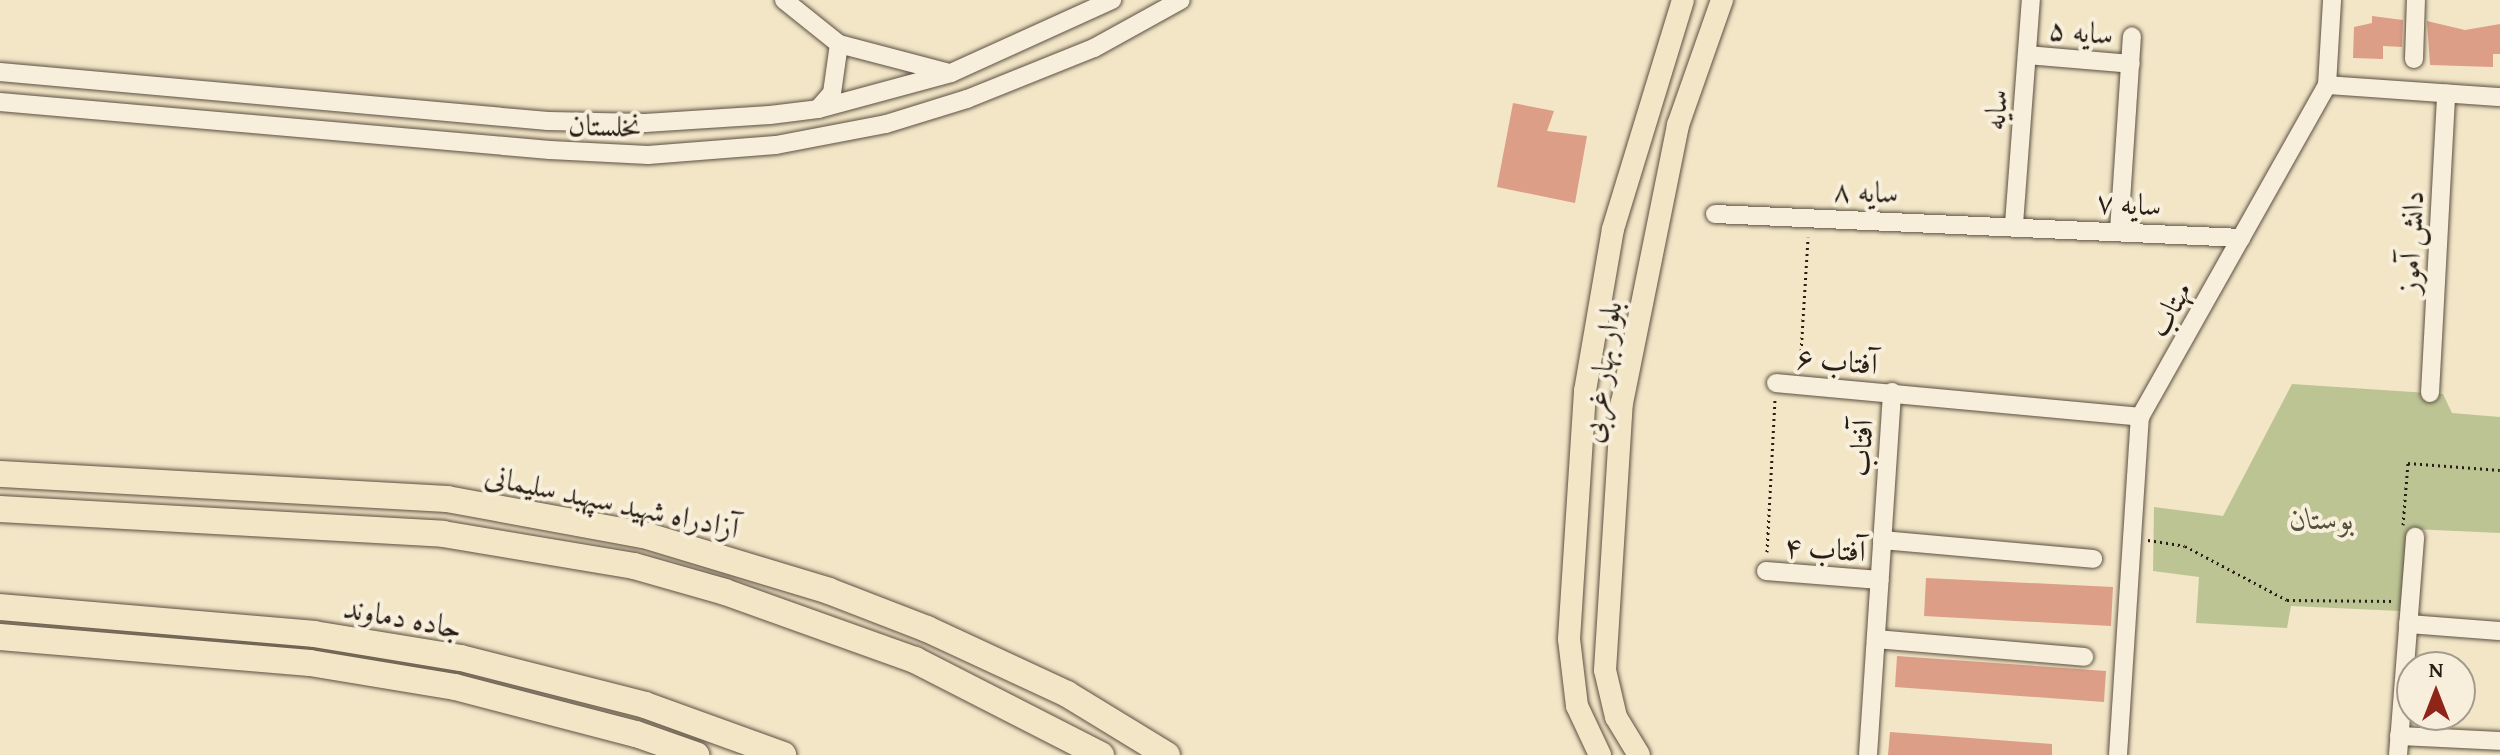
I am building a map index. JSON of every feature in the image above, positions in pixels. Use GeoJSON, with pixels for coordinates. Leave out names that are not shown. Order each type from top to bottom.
{"type":"FeatureCollection","features":[{"type":"Feature","properties":{"kind":"highway","name":"آزادراه شهید سپهبد سلیمانی"},"geometry":{"type":"LineString","coordinates":[[0,474],[447,499],[644,535],[829,591],[927,629],[1067,694],[1167,755]]}},
{"type":"Feature","properties":{"kind":"highway","name":"آزادراه شهید سپهبد سلیمانی"},"geometry":{"type":"LineString","coordinates":[[0,509],[443,534],[634,566],[725,592],[915,660],[1101,755]]}},
{"type":"Feature","properties":{"kind":"highway","name":"جاده دماوند"},"geometry":{"type":"LineString","coordinates":[[0,607],[286,631],[461,658],[645,705],[783,755]]}},
{"type":"Feature","properties":{"kind":"highway","name":"جاده دماوند"},"geometry":{"type":"LineString","coordinates":[[0,637],[310,663],[455,687],[636,734],[696,755]]}},
{"type":"Feature","properties":{"kind":"main road","name":"بلوار بهار غربی"},"geometry":{"type":"LineString","coordinates":[[1600,755],[1577,706],[1569,639],[1583,406],[1613,229],[1656,74],[1683,0]]}},
{"type":"Feature","properties":{"kind":"main road","name":"بلوار بهار غربی"},"geometry":{"type":"LineString","coordinates":[[1639,755],[1616,717],[1605,670],[1622,403],[1678,125],[1722,0]]}},
{"type":"Feature","properties":{"kind":"street"},"geometry":{"type":"LineString","coordinates":[[784,0],[839,44],[951,73]]}},
{"type":"Feature","properties":{"kind":"street","name":"نخلستان"},"geometry":{"type":"LineString","coordinates":[[0,72],[548,121],[645,123],[818,109],[951,73],[1112,0]]}},
{"type":"Feature","properties":{"kind":"street","name":"نخلستان"},"geometry":{"type":"LineString","coordinates":[[0,102],[564,151],[648,155],[776,145],[886,124],[967,99],[1094,48],[1181,0]]}},
{"type":"Feature","properties":{"kind":"street"},"geometry":{"type":"LineString","coordinates":[[1656,74],[1673,0]]}},
{"type":"Feature","properties":{"kind":"street","name":"سایه"},"geometry":{"type":"LineString","coordinates":[[2014,224],[2031,0]]}},
{"type":"Feature","properties":{"kind":"street"},"geometry":{"type":"LineString","coordinates":[[2332,0],[2327,85],[2500,97]]}},
{"type":"Feature","properties":{"kind":"street"},"geometry":{"type":"LineString","coordinates":[[2414,59],[2416,0]]}},
{"type":"Feature","properties":{"kind":"street"},"geometry":{"type":"LineString","coordinates":[[2119,231],[2132,36]]}},
{"type":"Feature","properties":{"kind":"street"},"geometry":{"type":"LineString","coordinates":[[818,109],[832,93],[839,44]]}},
{"type":"Feature","properties":{"kind":"street","name":"سایه ۵"},"geometry":{"type":"LineString","coordinates":[[2027,55],[2131,64]]}},
{"type":"Feature","properties":{"kind":"street","name":"مهتاب"},"geometry":{"type":"LineString","coordinates":[[2118,755],[2140,417],[2327,85]]}},
{"type":"Feature","properties":{"kind":"street","name":"دانش آموز"},"geometry":{"type":"LineString","coordinates":[[2430,393],[2446,93]]}},
{"type":"Feature","properties":{"kind":"street","name":"سایه ۸"},"geometry":{"type":"LineString","coordinates":[[1715,214],[2014,224]]}},
{"type":"Feature","properties":{"kind":"street","name":"سایه ۷"},"geometry":{"type":"LineString","coordinates":[[2014,224],[2241,238]]}},
{"type":"Feature","properties":{"kind":"street","name":"آفتاب ۶"},"geometry":{"type":"LineString","coordinates":[[1776,383],[1892,392]]}},
{"type":"Feature","properties":{"kind":"street","name":"آفتاب"},"geometry":{"type":"LineString","coordinates":[[1868,755],[1892,392],[2140,417]]}},
{"type":"Feature","properties":{"kind":"street"},"geometry":{"type":"LineString","coordinates":[[2408,538],[2408,624],[2398,746],[2500,741]]}},
{"type":"Feature","properties":{"kind":"street"},"geometry":{"type":"LineString","coordinates":[[1882,540],[2093,559]]}},
{"type":"Feature","properties":{"kind":"street","name":"آفتاب ۴"},"geometry":{"type":"LineString","coordinates":[[1766,571],[1880,580]]}},
{"type":"Feature","properties":{"kind":"street"},"geometry":{"type":"LineString","coordinates":[[2408,624],[2500,631]]}},
{"type":"Feature","properties":{"kind":"street"},"geometry":{"type":"LineString","coordinates":[[1876,639],[2084,657]]}},
{"type":"Feature","properties":{"kind":"path"},"geometry":{"type":"LineString","coordinates":[[1800,385],[1809,217]]}},
{"type":"Feature","properties":{"kind":"path"},"geometry":{"type":"LineString","coordinates":[[1766,571],[1776,383]]}},
{"type":"Feature","properties":{"kind":"path"},"geometry":{"type":"LineString","coordinates":[[2408,538],[2408,463],[2500,470]]}},
{"type":"Feature","properties":{"kind":"path"},"geometry":{"type":"LineString","coordinates":[[2132,537],[2185,546],[2287,600],[2397,601],[2398,586]]}},
{"type":"Feature","properties":{"kind":"green space","name":"بوستان"},"geometry":{"type":"Polygon","coordinates":[[[2292,384],[2443,394],[2452,413],[2500,417],[2500,533],[2412,529],[2400,611],[2291,606],[2287,628],[2196,623],[2199,577],[2153,571],[2154,507],[2223,516],[2292,384]]]}},
{"type":"Feature","properties":{"kind":"building"},"geometry":{"type":"Polygon","coordinates":[[[2372,16],[2403,20],[2402,47],[2383,46],[2383,59],[2353,58],[2354,27],[2372,23],[2372,16]]]}},
{"type":"Feature","properties":{"kind":"building"},"geometry":{"type":"Polygon","coordinates":[[[2427,21],[2465,30],[2500,24],[2500,54],[2493,54],[2493,67],[2430,65],[2427,21]]]}},
{"type":"Feature","properties":{"kind":"building"},"geometry":{"type":"Polygon","coordinates":[[[1513,103],[1554,111],[1547,131],[1587,136],[1575,203],[1497,187],[1513,103]]]}},
{"type":"Feature","properties":{"kind":"building"},"geometry":{"type":"Polygon","coordinates":[[[1926,578],[2113,587],[2111,626],[1924,616],[1926,578]]]}},
{"type":"Feature","properties":{"kind":"building"},"geometry":{"type":"Polygon","coordinates":[[[1897,656],[2106,671],[2104,702],[1895,687],[1897,656]]]}},
{"type":"Feature","properties":{"kind":"building"},"geometry":{"type":"Polygon","coordinates":[[[1890,732],[2052,744],[2052,755],[1888,755],[1890,732]]]}}]}
